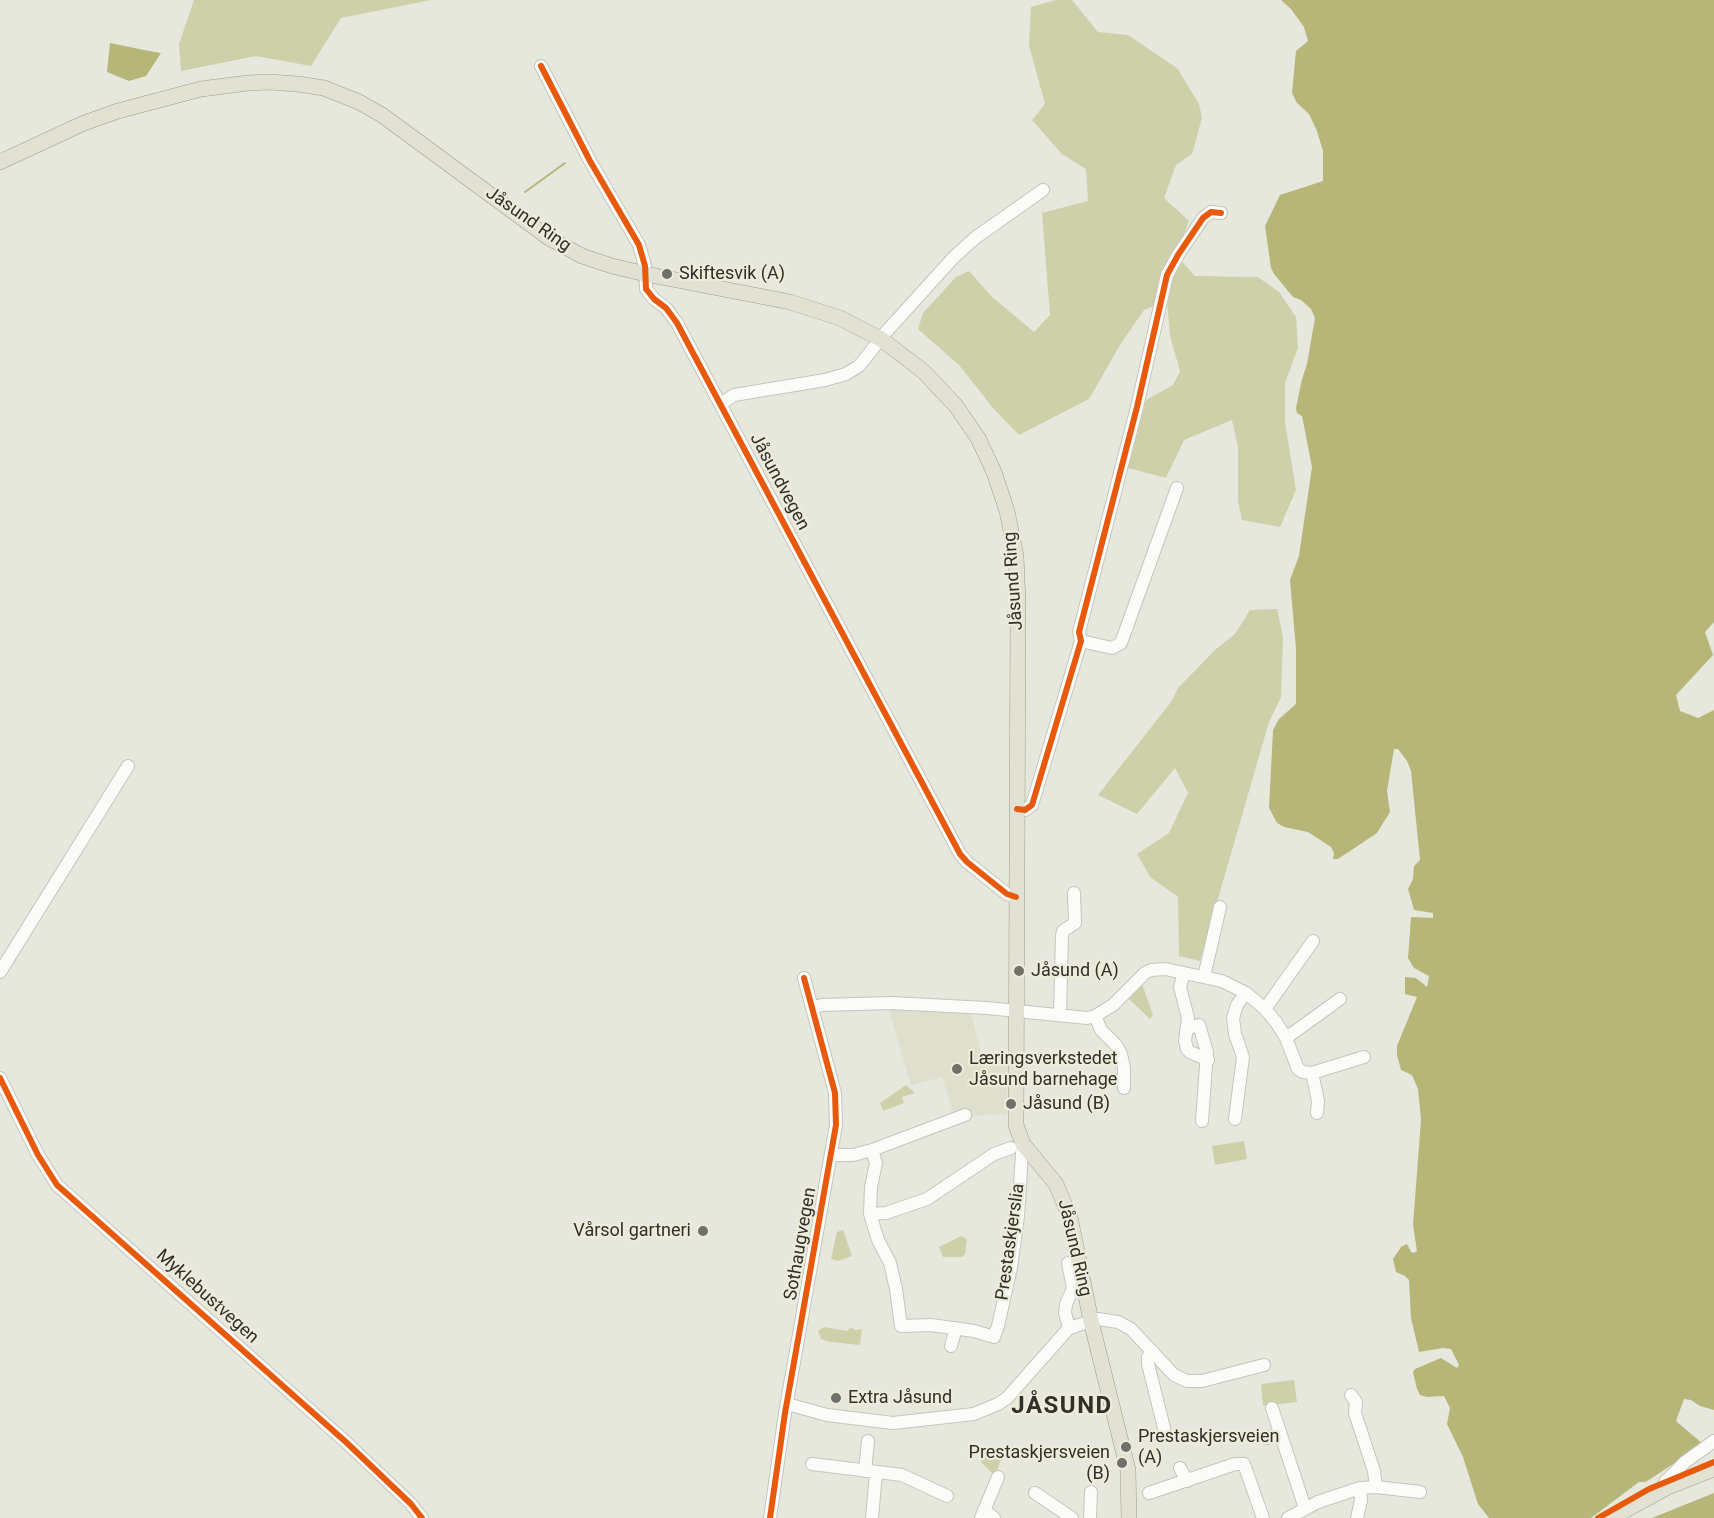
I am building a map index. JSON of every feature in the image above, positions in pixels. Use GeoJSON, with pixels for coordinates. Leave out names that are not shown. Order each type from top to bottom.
{"type":"FeatureCollection","features":[{"type":"Feature","properties":{"kind":"main road","name":"Jåsund Ring"},"geometry":{"type":"LineString","coordinates":[[0,162],[84,123],[158,99],[201,89],[248,83],[307,85],[343,95],[382,115],[549,238],[582,256],[646,274],[817,309],[881,339],[924,372],[956,406],[983,449],[1004,497],[1014,540],[1017,579],[1015,1119],[1020,1138],[1019,1148],[1056,1184],[1069,1212],[1091,1321],[1128,1470],[1129,1518]]}},
{"type":"Feature","properties":{"kind":"main road"},"geometry":{"type":"LineString","coordinates":[[1611,1518],[1668,1487],[1714,1469]]}},
{"type":"Feature","properties":{"kind":"street","name":"Jåsundvegen"},"geometry":{"type":"LineString","coordinates":[[541,66],[590,161],[639,245],[646,274],[646,289],[677,322],[960,854],[1007,894],[1016,897]]}},
{"type":"Feature","properties":{"kind":"street"},"geometry":{"type":"LineString","coordinates":[[721,404],[734,395],[825,380],[846,374],[859,366],[954,257],[975,238],[1043,190]]}},
{"type":"Feature","properties":{"kind":"street"},"geometry":{"type":"LineString","coordinates":[[1017,809],[1025,810],[1032,805],[1081,641],[1079,632],[1140,395],[1167,275],[1203,218],[1211,212],[1221,213]]}},
{"type":"Feature","properties":{"kind":"street"},"geometry":{"type":"LineString","coordinates":[[1081,641],[1112,648],[1122,643],[1178,488]]}},
{"type":"Feature","properties":{"kind":"street"},"geometry":{"type":"LineString","coordinates":[[0,972],[128,766]]}},
{"type":"Feature","properties":{"kind":"street"},"geometry":{"type":"LineString","coordinates":[[1060,1015],[1062,936],[1064,931],[1075,923],[1074,893]]}},
{"type":"Feature","properties":{"kind":"street"},"geometry":{"type":"LineString","coordinates":[[1204,977],[1220,907]]}},
{"type":"Feature","properties":{"kind":"street"},"geometry":{"type":"LineString","coordinates":[[1265,1009],[1313,941]]}},
{"type":"Feature","properties":{"kind":"street"},"geometry":{"type":"LineString","coordinates":[[813,1012],[822,1005],[891,1003],[1015,1011],[1083,1019],[1095,1016],[1123,996],[1145,973],[1157,969],[1222,981],[1246,993],[1265,1009],[1286,1038],[1298,1069],[1306,1073],[1364,1057]]}},
{"type":"Feature","properties":{"kind":"street"},"geometry":{"type":"LineString","coordinates":[[1184,973],[1180,987],[1188,1018],[1185,1041],[1190,1052],[1208,1060]]}},
{"type":"Feature","properties":{"kind":"street","name":"Sothaugvegen"},"geometry":{"type":"LineString","coordinates":[[770,1518],[786,1408],[836,1125],[835,1093],[804,978]]}},
{"type":"Feature","properties":{"kind":"street"},"geometry":{"type":"LineString","coordinates":[[1235,1119],[1243,1058],[1235,1034],[1233,1018],[1237,1005],[1246,993]]}},
{"type":"Feature","properties":{"kind":"street"},"geometry":{"type":"LineString","coordinates":[[1286,1038],[1340,999]]}},
{"type":"Feature","properties":{"kind":"street"},"geometry":{"type":"LineString","coordinates":[[1095,1016],[1101,1030],[1116,1045],[1121,1054],[1125,1068],[1124,1088]]}},
{"type":"Feature","properties":{"kind":"street"},"geometry":{"type":"LineString","coordinates":[[1188,1028],[1199,1025],[1208,1060],[1202,1121]]}},
{"type":"Feature","properties":{"kind":"street"},"geometry":{"type":"LineString","coordinates":[[1312,1073],[1318,1101],[1317,1113]]}},
{"type":"Feature","properties":{"kind":"street","name":"Myklebustvegen"},"geometry":{"type":"LineString","coordinates":[[0,1078],[41,1160],[57,1185],[347,1443],[411,1504],[422,1518]]}},
{"type":"Feature","properties":{"kind":"street"},"geometry":{"type":"LineString","coordinates":[[832,1155],[853,1155],[872,1150],[965,1115]]}},
{"type":"Feature","properties":{"kind":"street"},"geometry":{"type":"LineString","coordinates":[[870,1214],[886,1212],[927,1199],[994,1154],[1019,1148]]}},
{"type":"Feature","properties":{"kind":"street","name":"Prestaskjerslia"},"geometry":{"type":"LineString","coordinates":[[956,1328],[994,1337],[998,1326],[1011,1268],[1018,1216],[1022,1153],[1019,1148]]}},
{"type":"Feature","properties":{"kind":"street"},"geometry":{"type":"LineString","coordinates":[[872,1150],[876,1163],[871,1187],[870,1214],[878,1240],[890,1263],[901,1326],[931,1325],[956,1328],[951,1346]]}},
{"type":"Feature","properties":{"kind":"street"},"geometry":{"type":"LineString","coordinates":[[1068,1263],[1073,1288],[1065,1313],[1069,1328]]}},
{"type":"Feature","properties":{"kind":"street"},"geometry":{"type":"LineString","coordinates":[[786,1408],[892,1423],[959,1417],[982,1412],[998,1404],[1016,1389],[1069,1328],[1106,1319],[1125,1325],[1137,1334],[1174,1375],[1187,1381],[1202,1381],[1264,1365]]}},
{"type":"Feature","properties":{"kind":"street"},"geometry":{"type":"LineString","coordinates":[[1153,1352],[1148,1357],[1148,1364],[1164,1428]]}},
{"type":"Feature","properties":{"kind":"street"},"geometry":{"type":"LineString","coordinates":[[1352,1395],[1356,1402],[1355,1413],[1374,1471],[1376,1487]]}},
{"type":"Feature","properties":{"kind":"street"},"geometry":{"type":"LineString","coordinates":[[1272,1408],[1305,1508]]}},
{"type":"Feature","properties":{"kind":"street"},"geometry":{"type":"LineString","coordinates":[[1267,1438],[1280,1433]]}},
{"type":"Feature","properties":{"kind":"street"},"geometry":{"type":"LineString","coordinates":[[1665,1482],[1685,1462],[1714,1440]]}},
{"type":"Feature","properties":{"kind":"street"},"geometry":{"type":"LineString","coordinates":[[868,1441],[872,1518]]}},
{"type":"Feature","properties":{"kind":"street"},"geometry":{"type":"LineString","coordinates":[[812,1464],[903,1475],[947,1496]]}},
{"type":"Feature","properties":{"kind":"street"},"geometry":{"type":"LineString","coordinates":[[1149,1493],[1235,1464],[1244,1464],[1263,1518]]}},
{"type":"Feature","properties":{"kind":"street"},"geometry":{"type":"LineString","coordinates":[[1180,1468],[1187,1481]]}},
{"type":"Feature","properties":{"kind":"street"},"geometry":{"type":"LineString","coordinates":[[986,1515],[998,1477]]}},
{"type":"Feature","properties":{"kind":"street"},"geometry":{"type":"LineString","coordinates":[[1288,1518],[1335,1495],[1360,1488],[1376,1487],[1420,1492]]}},
{"type":"Feature","properties":{"kind":"street"},"geometry":{"type":"LineString","coordinates":[[1357,1518],[1361,1500],[1360,1488]]}},
{"type":"Feature","properties":{"kind":"street"},"geometry":{"type":"LineString","coordinates":[[1090,1518],[1091,1492]]}},
{"type":"Feature","properties":{"kind":"street"},"geometry":{"type":"LineString","coordinates":[[1035,1493],[1072,1518]]}},
{"type":"Feature","properties":{"kind":"shaded area"},"geometry":{"type":"Polygon","coordinates":[[[194,0],[431,0],[341,18],[311,66],[256,56],[181,71],[179,44],[194,0]]]}},
{"type":"Feature","properties":{"kind":"shaded area"},"geometry":{"type":"Polygon","coordinates":[[[1056,0],[1072,0],[1098,32],[1128,35],[1177,68],[1199,104],[1202,118],[1192,154],[1176,165],[1164,198],[1189,221],[1176,255],[1195,276],[1258,277],[1279,292],[1296,317],[1298,348],[1285,383],[1285,422],[1296,490],[1280,527],[1242,520],[1238,501],[1238,447],[1232,420],[1184,440],[1166,478],[1128,468],[1146,400],[1173,385],[1180,371],[1170,336],[1167,301],[1144,310],[1120,345],[1089,399],[1019,435],[993,408],[959,365],[918,329],[923,313],[956,277],[969,271],[992,297],[1034,332],[1050,315],[1042,213],[1088,201],[1086,169],[1062,154],[1032,120],[1045,104],[1029,45],[1031,7],[1056,0]]]}},
{"type":"Feature","properties":{"kind":"shaded area"},"geometry":{"type":"Polygon","coordinates":[[[1281,0],[1714,0],[1714,622],[1705,632],[1713,655],[1676,695],[1680,711],[1698,718],[1714,710],[1714,1410],[1684,1399],[1676,1421],[1703,1444],[1592,1518],[1489,1518],[1478,1504],[1463,1457],[1447,1424],[1450,1408],[1444,1396],[1427,1397],[1420,1395],[1417,1389],[1413,1372],[1415,1369],[1441,1358],[1457,1368],[1459,1365],[1451,1349],[1419,1352],[1411,1318],[1409,1280],[1396,1272],[1393,1259],[1401,1247],[1407,1244],[1411,1252],[1417,1251],[1413,1225],[1421,1120],[1418,1089],[1412,1075],[1401,1070],[1397,1046],[1417,997],[1405,994],[1405,977],[1416,978],[1427,987],[1429,976],[1414,968],[1408,958],[1411,917],[1433,918],[1433,913],[1414,910],[1408,889],[1413,879],[1414,866],[1420,860],[1411,771],[1407,761],[1398,749],[1394,749],[1387,791],[1390,812],[1377,833],[1338,859],[1333,859],[1334,853],[1331,847],[1308,832],[1284,827],[1277,823],[1269,808],[1273,730],[1279,719],[1296,704],[1296,649],[1290,580],[1299,556],[1312,467],[1302,416],[1297,413],[1296,408],[1315,318],[1311,309],[1301,300],[1293,297],[1274,274],[1271,268],[1265,226],[1280,195],[1323,181],[1323,151],[1317,131],[1309,114],[1297,103],[1292,93],[1296,51],[1308,41],[1304,27],[1281,0]]]}},
{"type":"Feature","properties":{"kind":"shaded area"},"geometry":{"type":"Polygon","coordinates":[[[110,43],[161,53],[146,76],[129,81],[107,72],[110,43]]]}},
{"type":"Feature","properties":{"kind":"shaded area"},"geometry":{"type":"Polygon","coordinates":[[[1277,609],[1283,637],[1281,697],[1269,722],[1200,961],[1179,956],[1178,897],[1150,877],[1137,854],[1169,833],[1188,793],[1175,768],[1137,814],[1098,795],[1171,702],[1178,688],[1215,650],[1235,634],[1250,610],[1277,609]]]}},
{"type":"Feature","properties":{"kind":"shaded area"},"geometry":{"type":"Polygon","coordinates":[[[1141,981],[1153,1015],[1150,1019],[1127,997],[1141,981]]]}},
{"type":"Feature","properties":{"kind":"shaded area","name":"Læringsverkstedet Jåsund barnehage"},"geometry":{"type":"Polygon","coordinates":[[[888,1007],[970,1010],[983,1061],[1008,1056],[1007,1102],[1004,1102],[1007,1115],[968,1117],[954,1115],[942,1077],[911,1085],[888,1007]]]}},
{"type":"Feature","properties":{"kind":"shaded area"},"geometry":{"type":"Polygon","coordinates":[[[906,1085],[915,1093],[902,1097],[904,1103],[883,1111],[880,1103],[906,1085]]]}},
{"type":"Feature","properties":{"kind":"shaded area"},"geometry":{"type":"Polygon","coordinates":[[[1244,1141],[1247,1159],[1215,1165],[1212,1146],[1244,1141]]]}},
{"type":"Feature","properties":{"kind":"shaded area"},"geometry":{"type":"Polygon","coordinates":[[[843,1230],[852,1256],[838,1261],[831,1259],[837,1232],[843,1230]]]}},
{"type":"Feature","properties":{"kind":"shaded area"},"geometry":{"type":"Polygon","coordinates":[[[961,1236],[967,1239],[965,1254],[962,1257],[943,1257],[939,1247],[961,1236]]]}},
{"type":"Feature","properties":{"kind":"shaded area"},"geometry":{"type":"Polygon","coordinates":[[[824,1327],[847,1331],[851,1327],[855,1330],[862,1329],[860,1345],[821,1339],[818,1331],[824,1327]]]}},
{"type":"Feature","properties":{"kind":"shaded area"},"geometry":{"type":"Polygon","coordinates":[[[1294,1380],[1297,1402],[1263,1406],[1261,1384],[1294,1380]]]}},
{"type":"Feature","properties":{"kind":"shaded area"},"geometry":{"type":"Polygon","coordinates":[[[997,1447],[1003,1454],[995,1476],[981,1462],[982,1451],[997,1447]]]}},
{"type":"Feature","properties":{"kind":"shaded area"},"geometry":{"type":"Polygon","coordinates":[[[1714,1492],[1714,1518],[1639,1518],[1714,1492]]]}},
{"type":"Feature","properties":{"kind":"pier"},"geometry":{"type":"Polygon","coordinates":[[[1689,1451],[1696,1452],[1598,1518],[1591,1518],[1639,1482],[1645,1482],[1663,1473],[1689,1451]]]}},
{"type":"Feature","properties":{"kind":"pier"},"geometry":{"type":"Polygon","coordinates":[[[1714,1489],[1714,1493],[1652,1518],[1636,1518],[1645,1512],[1714,1489]]]}},
{"type":"Feature","properties":{"kind":"waterway"},"geometry":{"type":"LineString","coordinates":[[525,192],[565,163]]}},
{"type":"Feature","properties":{"kind":"cycle path"},"geometry":{"type":"LineString","coordinates":[[541,66],[590,161],[639,245],[645,266],[646,289],[666,308],[677,323],[960,854],[1007,894],[1016,897]]}},
{"type":"Feature","properties":{"kind":"cycle path"},"geometry":{"type":"LineString","coordinates":[[1017,809],[1025,810],[1032,805],[1081,641],[1079,632],[1137,407],[1167,275],[1203,218],[1211,212],[1221,213]]}},
{"type":"Feature","properties":{"kind":"cycle path"},"geometry":{"type":"LineString","coordinates":[[770,1518],[785,1413],[836,1125],[835,1093],[804,978]]}},
{"type":"Feature","properties":{"kind":"cycle path"},"geometry":{"type":"LineString","coordinates":[[0,1078],[38,1155],[57,1185],[347,1443],[411,1504],[422,1518]]}},
{"type":"Feature","properties":{"kind":"cycle path"},"geometry":{"type":"LineString","coordinates":[[1598,1518],[1649,1489],[1714,1462]]}},
{"type":"Feature","properties":{"kind":"place","name":"Skiftesvik (A)"},"geometry":{"type":"Point","coordinates":[667,274]}},
{"type":"Feature","properties":{"kind":"place","name":"Jåsund (A)"},"geometry":{"type":"Point","coordinates":[1019,971]}},
{"type":"Feature","properties":{"kind":"place","name":"Læringsverkstedet Jåsund barnehage"},"geometry":{"type":"Point","coordinates":[957,1069]}},
{"type":"Feature","properties":{"kind":"place","name":"Jåsund (B)"},"geometry":{"type":"Point","coordinates":[1011,1104]}},
{"type":"Feature","properties":{"kind":"place","name":"Vårsol gartneri"},"geometry":{"type":"Point","coordinates":[703,1231]}},
{"type":"Feature","properties":{"kind":"place","name":"Extra Jåsund"},"geometry":{"type":"Point","coordinates":[836,1398]}},
{"type":"Feature","properties":{"kind":"place","name":"Prestaskjersveien (A)"},"geometry":{"type":"Point","coordinates":[1126,1447]}},
{"type":"Feature","properties":{"kind":"place","name":"Prestaskjersveien (B)"},"geometry":{"type":"Point","coordinates":[1122,1463]}},
{"type":"Feature","properties":{"kind":"district","name":"JÅSUND"},"geometry":{"type":"Point","coordinates":[1062,1407]}}]}
